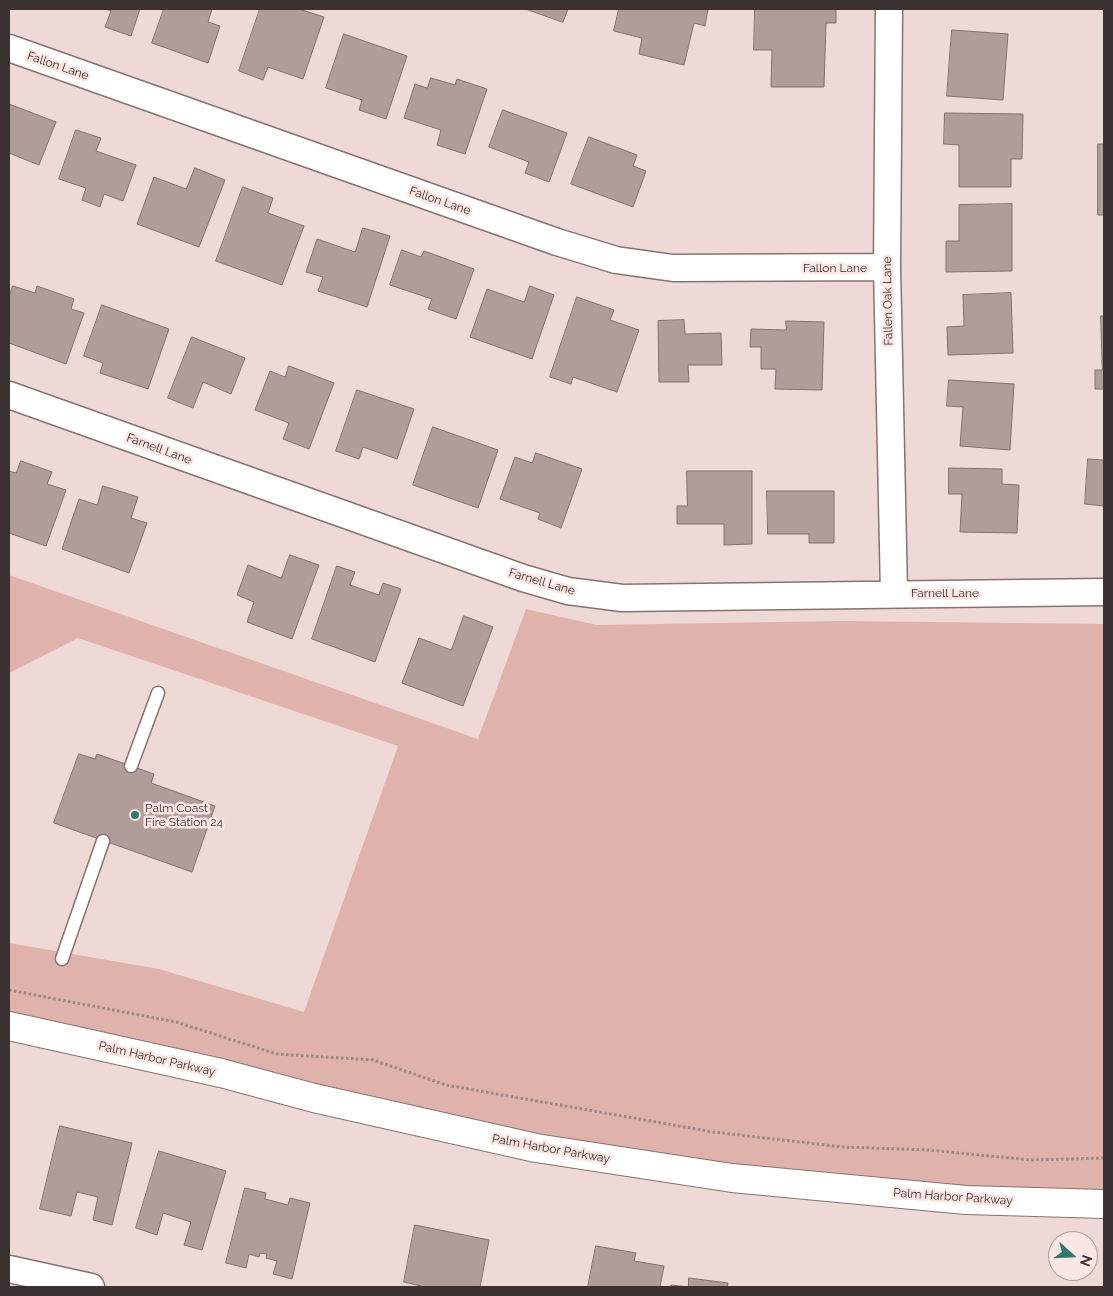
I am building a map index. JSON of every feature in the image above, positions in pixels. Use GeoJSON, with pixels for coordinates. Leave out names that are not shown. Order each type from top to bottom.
{"type":"FeatureCollection","features":[{"type":"Feature","properties":{"kind":"street","name":"Fallen Oak Lane"},"geometry":{"type":"LineString","coordinates":[[889,9],[887,267],[894,593]]}},
{"type":"Feature","properties":{"kind":"street","name":"Fallon Lane"},"geometry":{"type":"LineString","coordinates":[[9,48],[556,242],[616,260],[673,268],[887,267]]}},
{"type":"Feature","properties":{"kind":"street","name":"Farnell Lane"},"geometry":{"type":"LineString","coordinates":[[9,395],[523,578],[568,591],[640,598],[894,593],[1104,592]]}},
{"type":"Feature","properties":{"kind":"street","name":"Palm Harbor Parkway"},"geometry":{"type":"LineString","coordinates":[[9,1026],[211,1071],[314,1098],[536,1148],[741,1179],[966,1200],[1104,1204]]}},
{"type":"Feature","properties":{"kind":"street"},"geometry":{"type":"LineString","coordinates":[[9,1268],[91,1287]]}},
{"type":"Feature","properties":{"kind":"lane"},"geometry":{"type":"LineString","coordinates":[[131,766],[158,692]]}},
{"type":"Feature","properties":{"kind":"lane"},"geometry":{"type":"LineString","coordinates":[[62,959],[103,841]]}},
{"type":"Feature","properties":{"kind":"path"},"geometry":{"type":"LineString","coordinates":[[9,990],[176,1022],[277,1054],[373,1060],[446,1085],[713,1132],[843,1147],[928,1150],[1032,1160],[1104,1158]]}},
{"type":"Feature","properties":{"kind":"shaded area"},"geometry":{"type":"Polygon","coordinates":[[[9,575],[478,739],[526,609],[597,625],[841,621],[1104,624],[1104,1191],[966,1188],[733,1166],[537,1136],[9,1014],[9,943],[159,969],[304,1012],[398,746],[78,638],[9,673],[9,575]]]}},
{"type":"Feature","properties":{"kind":"building"},"geometry":{"type":"Polygon","coordinates":[[[105,9],[140,9],[131,36],[105,27],[111,11],[105,9]]]}},
{"type":"Feature","properties":{"kind":"building"},"geometry":{"type":"Polygon","coordinates":[[[164,9],[212,9],[208,22],[220,26],[208,63],[152,43],[164,9]]]}},
{"type":"Feature","properties":{"kind":"building"},"geometry":{"type":"Polygon","coordinates":[[[260,9],[299,9],[324,17],[303,79],[268,67],[263,80],[239,71],[260,9]]]}},
{"type":"Feature","properties":{"kind":"building"},"geometry":{"type":"Polygon","coordinates":[[[526,9],[568,9],[563,22],[526,9]]]}},
{"type":"Feature","properties":{"kind":"building"},"geometry":{"type":"Polygon","coordinates":[[[619,9],[708,9],[705,26],[694,23],[684,65],[639,54],[642,38],[614,31],[619,9]]]}},
{"type":"Feature","properties":{"kind":"building"},"geometry":{"type":"Polygon","coordinates":[[[755,9],[836,9],[836,23],[826,23],[824,87],[771,87],[772,50],[754,50],[755,9]]]}},
{"type":"Feature","properties":{"kind":"building"},"geometry":{"type":"Polygon","coordinates":[[[952,30],[1008,34],[1003,100],[947,96],[952,30]]]}},
{"type":"Feature","properties":{"kind":"building"},"geometry":{"type":"Polygon","coordinates":[[[344,34],[407,56],[386,119],[359,110],[362,100],[326,88],[344,34]]]}},
{"type":"Feature","properties":{"kind":"building"},"geometry":{"type":"Polygon","coordinates":[[[431,78],[455,85],[457,79],[487,89],[465,154],[437,145],[441,130],[404,118],[415,84],[427,88],[431,78]]]}},
{"type":"Feature","properties":{"kind":"building"},"geometry":{"type":"Polygon","coordinates":[[[9,104],[56,122],[39,165],[9,153],[9,104]]]}},
{"type":"Feature","properties":{"kind":"building"},"geometry":{"type":"Polygon","coordinates":[[[503,110],[567,133],[549,182],[525,173],[529,162],[489,147],[503,110]]]}},
{"type":"Feature","properties":{"kind":"building"},"geometry":{"type":"Polygon","coordinates":[[[945,113],[1023,114],[1022,159],[1011,159],[1011,187],[959,187],[959,145],[944,144],[945,113]]]}},
{"type":"Feature","properties":{"kind":"building"},"geometry":{"type":"Polygon","coordinates":[[[76,130],[101,138],[96,151],[136,165],[123,201],[104,194],[100,207],[82,200],[86,188],[59,179],[76,130]]]}},
{"type":"Feature","properties":{"kind":"building"},"geometry":{"type":"Polygon","coordinates":[[[589,137],[637,155],[633,166],[646,171],[633,207],[571,184],[589,137]]]}},
{"type":"Feature","properties":{"kind":"building"},"geometry":{"type":"Polygon","coordinates":[[[1098,144],[1104,144],[1104,215],[1098,215],[1098,144]]]}},
{"type":"Feature","properties":{"kind":"building"},"geometry":{"type":"Polygon","coordinates":[[[195,168],[225,180],[199,247],[137,224],[154,177],[186,189],[195,168]]]}},
{"type":"Feature","properties":{"kind":"building"},"geometry":{"type":"Polygon","coordinates":[[[243,187],[273,198],[268,213],[304,226],[282,285],[216,261],[243,187]]]}},
{"type":"Feature","properties":{"kind":"building"},"geometry":{"type":"Polygon","coordinates":[[[1012,204],[1012,271],[946,272],[946,241],[959,241],[959,205],[1012,204]]]}},
{"type":"Feature","properties":{"kind":"building"},"geometry":{"type":"Polygon","coordinates":[[[363,228],[390,236],[367,307],[318,291],[323,277],[306,272],[317,239],[355,252],[363,228]]]}},
{"type":"Feature","properties":{"kind":"building"},"geometry":{"type":"Polygon","coordinates":[[[402,250],[421,257],[424,251],[474,269],[456,319],[428,309],[432,299],[390,285],[402,250]]]}},
{"type":"Feature","properties":{"kind":"building"},"geometry":{"type":"Polygon","coordinates":[[[13,286],[35,293],[37,286],[74,299],[71,309],[84,313],[66,364],[9,343],[9,297],[13,286]]]}},
{"type":"Feature","properties":{"kind":"building"},"geometry":{"type":"Polygon","coordinates":[[[530,286],[554,295],[532,359],[470,337],[487,289],[524,302],[530,286]]]}},
{"type":"Feature","properties":{"kind":"building"},"geometry":{"type":"Polygon","coordinates":[[[1011,293],[1013,353],[948,355],[947,327],[964,326],[963,295],[1011,293]]]}},
{"type":"Feature","properties":{"kind":"building"},"geometry":{"type":"Polygon","coordinates":[[[577,297],[614,310],[610,320],[639,330],[617,392],[573,377],[571,384],[550,377],[577,297]]]}},
{"type":"Feature","properties":{"kind":"building"},"geometry":{"type":"Polygon","coordinates":[[[102,305],[169,329],[148,389],[100,373],[103,363],[84,356],[102,305]]]}},
{"type":"Feature","properties":{"kind":"building"},"geometry":{"type":"Polygon","coordinates":[[[1101,316],[1104,316],[1104,389],[1095,389],[1095,370],[1102,370],[1101,316]]]}},
{"type":"Feature","properties":{"kind":"building"},"geometry":{"type":"Polygon","coordinates":[[[684,320],[685,334],[721,333],[722,365],[688,365],[689,382],[659,382],[658,321],[684,320]]]}},
{"type":"Feature","properties":{"kind":"building"},"geometry":{"type":"Polygon","coordinates":[[[786,321],[824,322],[822,390],[775,389],[776,369],[761,369],[761,347],[750,347],[751,329],[786,330],[786,321]]]}},
{"type":"Feature","properties":{"kind":"building"},"geometry":{"type":"Polygon","coordinates":[[[192,337],[245,358],[231,394],[203,382],[193,408],[168,398],[192,337]]]}},
{"type":"Feature","properties":{"kind":"building"},"geometry":{"type":"Polygon","coordinates":[[[289,366],[334,383],[309,449],[283,439],[289,423],[255,410],[270,371],[285,377],[289,366]]]}},
{"type":"Feature","properties":{"kind":"building"},"geometry":{"type":"Polygon","coordinates":[[[949,380],[1014,384],[1010,450],[960,446],[963,407],[947,406],[949,380]]]}},
{"type":"Feature","properties":{"kind":"building"},"geometry":{"type":"Polygon","coordinates":[[[357,390],[414,409],[397,459],[363,447],[359,459],[336,451],[357,390]]]}},
{"type":"Feature","properties":{"kind":"building"},"geometry":{"type":"Polygon","coordinates":[[[433,427],[498,450],[478,508],[413,485],[433,427]]]}},
{"type":"Feature","properties":{"kind":"building"},"geometry":{"type":"Polygon","coordinates":[[[536,453],[582,469],[561,528],[538,519],[540,513],[500,499],[515,457],[532,463],[536,453]]]}},
{"type":"Feature","properties":{"kind":"building"},"geometry":{"type":"Polygon","coordinates":[[[1088,459],[1104,460],[1104,506],[1085,504],[1088,459]]]}},
{"type":"Feature","properties":{"kind":"building"},"geometry":{"type":"Polygon","coordinates":[[[21,461],[52,472],[47,484],[66,490],[46,546],[9,533],[9,471],[16,473],[21,461]]]}},
{"type":"Feature","properties":{"kind":"building"},"geometry":{"type":"Polygon","coordinates":[[[949,468],[1002,469],[1002,484],[1019,485],[1017,533],[960,532],[962,494],[949,494],[949,468]]]}},
{"type":"Feature","properties":{"kind":"building"},"geometry":{"type":"Polygon","coordinates":[[[687,471],[752,471],[752,544],[724,545],[724,524],[677,524],[677,506],[687,506],[687,471]]]}},
{"type":"Feature","properties":{"kind":"building"},"geometry":{"type":"Polygon","coordinates":[[[103,486],[138,497],[131,518],[147,523],[129,573],[62,549],[79,499],[97,505],[103,486]]]}},
{"type":"Feature","properties":{"kind":"building"},"geometry":{"type":"Polygon","coordinates":[[[767,491],[834,491],[834,543],[809,543],[809,534],[768,534],[767,491]]]}},
{"type":"Feature","properties":{"kind":"building"},"geometry":{"type":"Polygon","coordinates":[[[290,555],[319,565],[292,639],[247,622],[254,602],[237,595],[248,565],[281,578],[290,555]]]}},
{"type":"Feature","properties":{"kind":"building"},"geometry":{"type":"Polygon","coordinates":[[[337,566],[355,572],[350,585],[379,595],[383,583],[401,589],[375,662],[312,639],[337,566]]]}},
{"type":"Feature","properties":{"kind":"building"},"geometry":{"type":"Polygon","coordinates":[[[464,616],[493,627],[463,706],[402,683],[419,638],[451,650],[464,616]]]}},
{"type":"Feature","properties":{"kind":"building","name":"Palm Coast Fire Station 24"},"geometry":{"type":"Polygon","coordinates":[[[79,754],[95,759],[97,754],[154,774],[151,783],[215,806],[192,872],[54,823],[79,754]]]}},
{"type":"Feature","properties":{"kind":"building"},"geometry":{"type":"Polygon","coordinates":[[[60,1126],[132,1143],[112,1225],[93,1220],[98,1197],[77,1192],[71,1216],[40,1209],[60,1126]]]}},
{"type":"Feature","properties":{"kind":"building"},"geometry":{"type":"Polygon","coordinates":[[[159,1151],[226,1171],[202,1250],[184,1245],[191,1222],[163,1213],[157,1235],[136,1228],[159,1151]]]}},
{"type":"Feature","properties":{"kind":"building"},"geometry":{"type":"Polygon","coordinates":[[[245,1188],[266,1193],[265,1199],[288,1205],[290,1198],[310,1203],[292,1279],[273,1274],[277,1261],[266,1258],[267,1254],[260,1253],[259,1257],[249,1254],[246,1268],[226,1263],[245,1188]]]}},
{"type":"Feature","properties":{"kind":"building"},"geometry":{"type":"Polygon","coordinates":[[[415,1225],[489,1240],[480,1287],[425,1287],[404,1282],[415,1225]]]}},
{"type":"Feature","properties":{"kind":"building"},"geometry":{"type":"Polygon","coordinates":[[[596,1246],[636,1253],[634,1261],[664,1266],[660,1287],[588,1287],[596,1246]]]}},
{"type":"Feature","properties":{"kind":"building"},"geometry":{"type":"Polygon","coordinates":[[[689,1278],[728,1283],[727,1287],[688,1287],[689,1278]]]}},
{"type":"Feature","properties":{"kind":"building"},"geometry":{"type":"Polygon","coordinates":[[[671,1285],[688,1287],[670,1287],[671,1285]]]}},
{"type":"Feature","properties":{"kind":"place","name":"Palm Coast Fire Station 24"},"geometry":{"type":"Point","coordinates":[135,815]}}]}
